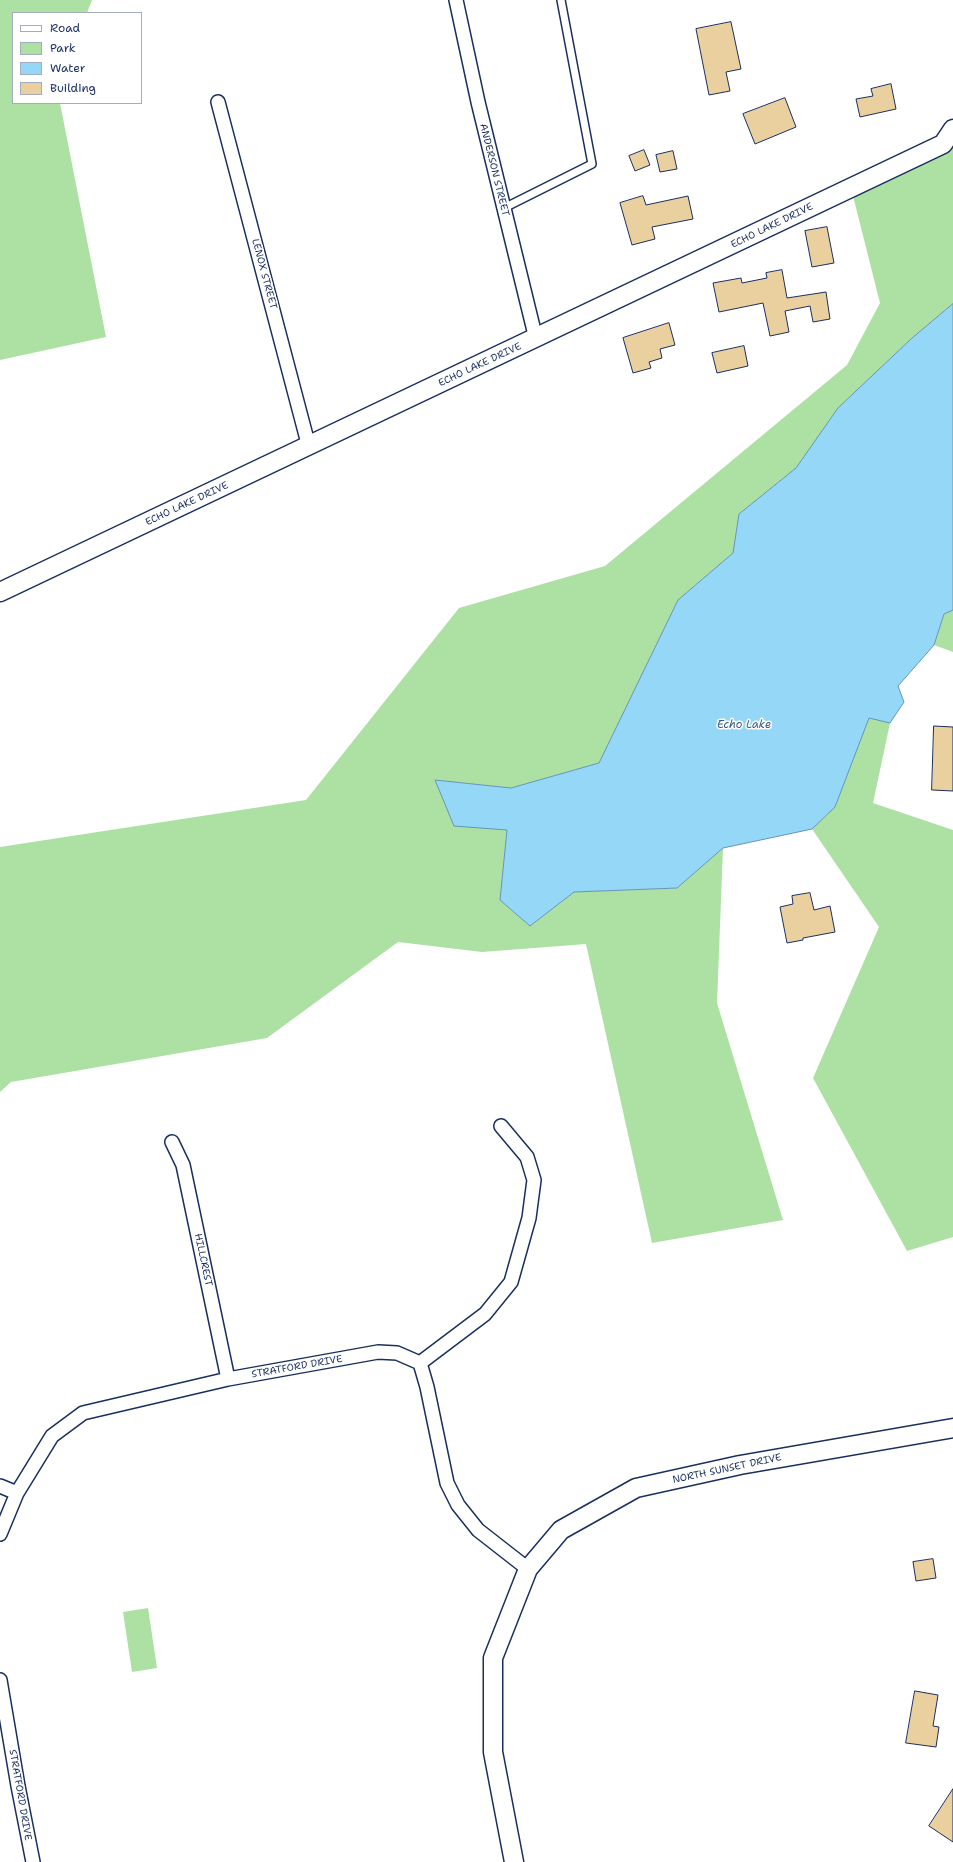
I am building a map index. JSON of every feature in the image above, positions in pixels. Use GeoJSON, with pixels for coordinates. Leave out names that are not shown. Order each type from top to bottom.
{"type":"FeatureCollection","features":[{"type":"Feature","properties":{"kind":"street","name":"ANDERSON STREET"},"geometry":{"type":"LineString","coordinates":[[456,0],[478,102],[536,339]]}},
{"type":"Feature","properties":{"kind":"street","name":"LENOX STREET"},"geometry":{"type":"LineString","coordinates":[[218,102],[309,447]]}},
{"type":"Feature","properties":{"kind":"street","name":"ECHO LAKE DRIVE"},"geometry":{"type":"LineString","coordinates":[[0,592],[309,447],[943,144],[953,129]]}},
{"type":"Feature","properties":{"kind":"street"},"geometry":{"type":"LineString","coordinates":[[502,1126],[527,1157],[534,1180],[529,1218],[511,1282],[485,1314],[420,1363],[427,1387],[447,1483],[458,1504],[478,1530],[528,1569]]}},
{"type":"Feature","properties":{"kind":"street","name":"HILLCREST"},"geometry":{"type":"LineString","coordinates":[[172,1142],[183,1165],[228,1379]]}},
{"type":"Feature","properties":{"kind":"street","name":"STRATFORD DRIVE"},"geometry":{"type":"LineString","coordinates":[[0,1534],[17,1493],[52,1436],[83,1413],[228,1379],[378,1352],[397,1353],[420,1363]]}},
{"type":"Feature","properties":{"kind":"street","name":"NORTH SUNSET DRIVE"},"geometry":{"type":"LineString","coordinates":[[514,1862],[493,1752],[493,1658],[528,1569],[561,1530],[636,1488],[740,1465],[953,1428]]}},
{"type":"Feature","properties":{"kind":"street"},"geometry":{"type":"LineString","coordinates":[[0,1486],[17,1493]]}},
{"type":"Feature","properties":{"kind":"street","name":"STRATFORD DRIVE"},"geometry":{"type":"LineString","coordinates":[[0,1680],[18,1786],[33,1862]]}},
{"type":"Feature","properties":{"kind":"lane"},"geometry":{"type":"LineString","coordinates":[[504,208],[592,164],[561,0]]}},
{"type":"Feature","properties":{"kind":"green space"},"geometry":{"type":"Polygon","coordinates":[[[0,0],[92,0],[87,12],[12,12],[12,104],[60,104],[106,337],[0,360],[0,0]]]}},
{"type":"Feature","properties":{"kind":"green space"},"geometry":{"type":"Polygon","coordinates":[[[953,129],[953,304],[911,339],[838,408],[796,468],[739,514],[733,553],[678,600],[599,763],[511,788],[435,780],[454,825],[507,830],[500,900],[530,926],[574,892],[677,888],[723,848],[717,1003],[783,1220],[652,1243],[586,944],[482,952],[398,942],[267,1038],[11,1082],[0,1092],[0,847],[306,800],[459,608],[605,566],[847,365],[880,303],[851,188],[953,129]]]}},
{"type":"Feature","properties":{"kind":"green space"},"geometry":{"type":"Polygon","coordinates":[[[953,610],[953,652],[934,645],[944,614],[953,610]]]}},
{"type":"Feature","properties":{"kind":"green space"},"geometry":{"type":"Polygon","coordinates":[[[869,717],[890,723],[873,803],[953,830],[953,1237],[907,1251],[813,1078],[879,927],[812,829],[835,807],[869,717]]]}},
{"type":"Feature","properties":{"kind":"green space"},"geometry":{"type":"Polygon","coordinates":[[[148,1608],[157,1668],[132,1672],[123,1612],[148,1608]]]}},
{"type":"Feature","properties":{"kind":"water","name":"Echo Lake"},"geometry":{"type":"Polygon","coordinates":[[[953,304],[953,610],[944,614],[934,645],[898,686],[904,702],[890,723],[869,718],[835,807],[812,829],[723,848],[677,888],[574,892],[530,926],[500,900],[507,830],[454,826],[435,780],[511,788],[599,763],[678,600],[733,553],[739,514],[796,468],[838,408],[911,339],[953,304]]]}},
{"type":"Feature","properties":{"kind":"building"},"geometry":{"type":"Polygon","coordinates":[[[731,22],[741,69],[726,72],[730,91],[709,95],[696,29],[731,22]]]}},
{"type":"Feature","properties":{"kind":"building"},"geometry":{"type":"Polygon","coordinates":[[[891,84],[896,109],[860,117],[856,99],[873,96],[871,89],[891,84]]]}},
{"type":"Feature","properties":{"kind":"building"},"geometry":{"type":"Polygon","coordinates":[[[785,98],[796,127],[755,144],[743,114],[785,98]]]}},
{"type":"Feature","properties":{"kind":"building"},"geometry":{"type":"Polygon","coordinates":[[[644,150],[650,165],[635,171],[629,156],[644,150]]]}},
{"type":"Feature","properties":{"kind":"building"},"geometry":{"type":"Polygon","coordinates":[[[673,151],[677,169],[660,172],[656,155],[673,151]]]}},
{"type":"Feature","properties":{"kind":"building"},"geometry":{"type":"Polygon","coordinates":[[[643,196],[646,205],[688,196],[693,219],[652,227],[655,239],[632,245],[620,203],[643,196]]]}},
{"type":"Feature","properties":{"kind":"building"},"geometry":{"type":"Polygon","coordinates":[[[827,227],[834,263],[812,267],[805,231],[827,227]]]}},
{"type":"Feature","properties":{"kind":"building"},"geometry":{"type":"Polygon","coordinates":[[[782,270],[787,298],[826,292],[830,319],[813,322],[810,306],[785,311],[789,332],[770,336],[763,303],[719,312],[713,283],[741,278],[742,283],[767,278],[766,273],[782,270]]]}},
{"type":"Feature","properties":{"kind":"building"},"geometry":{"type":"Polygon","coordinates":[[[669,323],[675,345],[660,349],[662,358],[649,362],[651,368],[633,373],[623,338],[669,323]]]}},
{"type":"Feature","properties":{"kind":"building"},"geometry":{"type":"Polygon","coordinates":[[[744,346],[748,366],[717,373],[712,353],[744,346]]]}},
{"type":"Feature","properties":{"kind":"building"},"geometry":{"type":"Polygon","coordinates":[[[934,726],[953,727],[953,791],[932,790],[934,726]]]}},
{"type":"Feature","properties":{"kind":"building"},"geometry":{"type":"Polygon","coordinates":[[[810,893],[814,910],[830,906],[835,932],[803,938],[803,940],[787,943],[780,907],[793,904],[792,896],[810,893]]]}},
{"type":"Feature","properties":{"kind":"building"},"geometry":{"type":"Polygon","coordinates":[[[933,1559],[936,1578],[916,1581],[913,1562],[933,1559]]]}},
{"type":"Feature","properties":{"kind":"building"},"geometry":{"type":"Polygon","coordinates":[[[915,1691],[938,1695],[933,1726],[939,1727],[936,1747],[906,1743],[915,1691]]]}},
{"type":"Feature","properties":{"kind":"building"},"geometry":{"type":"Polygon","coordinates":[[[953,1789],[953,1842],[929,1826],[953,1789]]]}}]}
